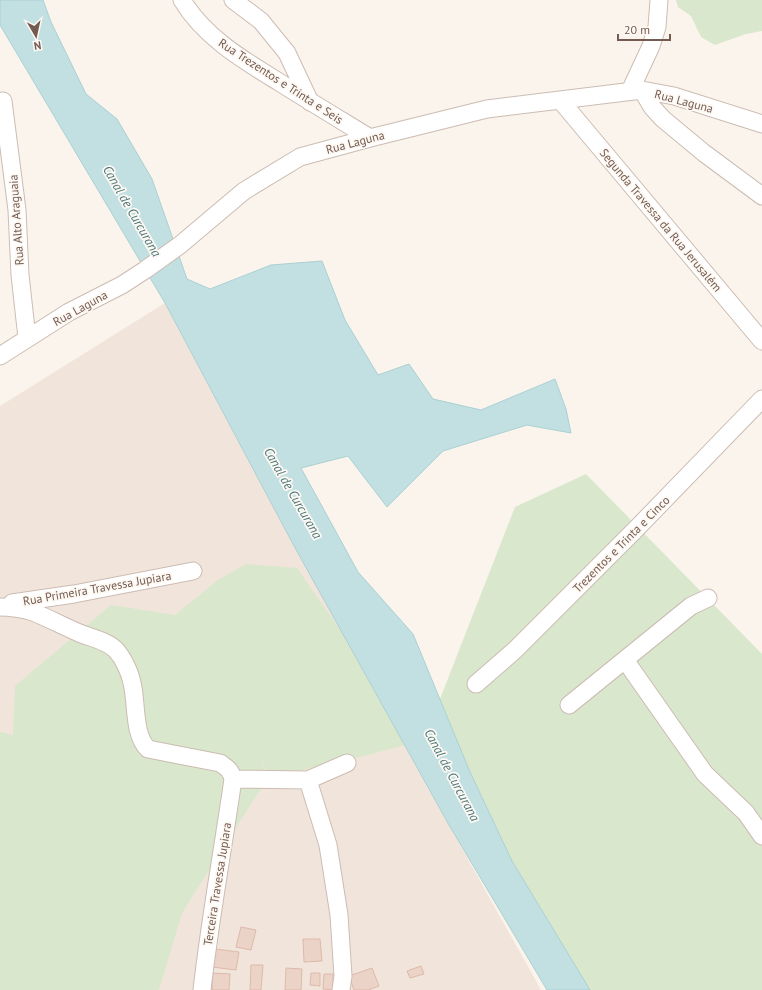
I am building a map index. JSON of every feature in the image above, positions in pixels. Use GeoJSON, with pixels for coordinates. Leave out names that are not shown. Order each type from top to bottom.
{"type":"FeatureCollection","features":[{"type":"Feature","properties":{"kind":"street","name":"Rua Trezentos e Trinta e Seis"},"geometry":{"type":"LineString","coordinates":[[182,0],[189,11],[215,38],[231,51],[310,102],[370,138]]}},
{"type":"Feature","properties":{"kind":"street"},"geometry":{"type":"LineString","coordinates":[[233,0],[261,21],[287,53],[310,102]]}},
{"type":"Feature","properties":{"kind":"street"},"geometry":{"type":"LineString","coordinates":[[659,0],[657,27],[636,91],[662,119],[704,153],[762,196]]}},
{"type":"Feature","properties":{"kind":"street","name":"Rua Laguna"},"geometry":{"type":"LineString","coordinates":[[0,356],[69,312],[122,285],[161,260],[244,191],[300,157],[487,108],[636,91],[674,96],[762,124]]}},
{"type":"Feature","properties":{"kind":"street","name":"Segunda Travessa da Rua Jerusalém"},"geometry":{"type":"LineString","coordinates":[[560,100],[762,341]]}},
{"type":"Feature","properties":{"kind":"street","name":"Rua Alto Araguaia"},"geometry":{"type":"LineString","coordinates":[[2,101],[17,210],[20,275],[27,338]]}},
{"type":"Feature","properties":{"kind":"street","name":"Trezentos e Trinta e Cinco"},"geometry":{"type":"LineString","coordinates":[[476,684],[515,650],[762,399]]}},
{"type":"Feature","properties":{"kind":"street","name":"Rua Primeira Travessa Jupiara"},"geometry":{"type":"LineString","coordinates":[[0,606],[74,594],[193,571]]}},
{"type":"Feature","properties":{"kind":"street"},"geometry":{"type":"LineString","coordinates":[[569,705],[691,606],[708,598]]}},
{"type":"Feature","properties":{"kind":"street"},"geometry":{"type":"LineString","coordinates":[[0,606],[32,612],[100,641],[116,650],[125,664],[132,682],[137,723],[143,744],[148,749],[220,763],[228,768],[232,773],[233,779],[308,780],[348,763]]}},
{"type":"Feature","properties":{"kind":"street"},"geometry":{"type":"LineString","coordinates":[[625,660],[704,774],[746,813],[762,836]]}},
{"type":"Feature","properties":{"kind":"street","name":"Terceira Travessa Jupiara"},"geometry":{"type":"LineString","coordinates":[[202,990],[233,779]]}},
{"type":"Feature","properties":{"kind":"street"},"geometry":{"type":"LineString","coordinates":[[308,780],[328,846],[340,915],[343,976],[341,990]]}},
{"type":"Feature","properties":{"kind":"shaded area"},"geometry":{"type":"Polygon","coordinates":[[[165,303],[294,546],[366,649],[449,825],[541,990],[0,990],[0,406],[165,303]]]}},
{"type":"Feature","properties":{"kind":"green space"},"geometry":{"type":"Polygon","coordinates":[[[676,0],[762,0],[762,31],[746,34],[715,45],[701,37],[691,16],[678,7],[676,0]]]}},
{"type":"Feature","properties":{"kind":"green space"},"geometry":{"type":"Polygon","coordinates":[[[586,474],[762,654],[762,990],[590,990],[512,861],[470,772],[440,699],[515,507],[586,474]]]}},
{"type":"Feature","properties":{"kind":"green space"},"geometry":{"type":"Polygon","coordinates":[[[246,564],[297,568],[339,628],[405,745],[268,778],[259,752],[267,779],[182,913],[159,990],[0,990],[0,732],[13,735],[15,686],[111,605],[175,615],[218,580],[246,564]]]}},
{"type":"Feature","properties":{"kind":"water","name":"Canal de Curcurana"},"geometry":{"type":"Polygon","coordinates":[[[0,0],[43,0],[51,22],[86,94],[117,119],[152,179],[187,279],[210,289],[271,265],[322,261],[345,320],[378,375],[409,364],[433,399],[481,410],[555,379],[566,409],[571,433],[527,425],[443,451],[387,507],[348,456],[301,468],[358,572],[413,634],[470,772],[512,861],[590,990],[547,990],[449,825],[294,546],[165,303],[0,25],[0,0]]]}},
{"type":"Feature","properties":{"kind":"building"},"geometry":{"type":"Polygon","coordinates":[[[241,927],[256,930],[251,950],[236,947],[241,927]]]}},
{"type":"Feature","properties":{"kind":"building"},"geometry":{"type":"Polygon","coordinates":[[[303,939],[320,939],[322,961],[304,962],[303,939]]]}},
{"type":"Feature","properties":{"kind":"building"},"geometry":{"type":"Polygon","coordinates":[[[215,949],[239,952],[236,970],[212,967],[215,949]]]}},
{"type":"Feature","properties":{"kind":"building"},"geometry":{"type":"Polygon","coordinates":[[[251,965],[263,965],[261,990],[250,990],[251,965]]]}},
{"type":"Feature","properties":{"kind":"building"},"geometry":{"type":"Polygon","coordinates":[[[421,966],[424,974],[410,978],[407,971],[421,966]]]}},
{"type":"Feature","properties":{"kind":"building"},"geometry":{"type":"Polygon","coordinates":[[[286,968],[302,969],[301,990],[285,990],[286,968]]]}},
{"type":"Feature","properties":{"kind":"building"},"geometry":{"type":"Polygon","coordinates":[[[372,968],[379,986],[368,990],[354,990],[349,976],[372,968]]]}},
{"type":"Feature","properties":{"kind":"building"},"geometry":{"type":"Polygon","coordinates":[[[213,973],[230,974],[229,990],[212,990],[213,973]]]}},
{"type":"Feature","properties":{"kind":"building"},"geometry":{"type":"Polygon","coordinates":[[[311,973],[320,973],[320,986],[310,985],[311,973]]]}},
{"type":"Feature","properties":{"kind":"building"},"geometry":{"type":"Polygon","coordinates":[[[324,974],[333,974],[333,990],[323,989],[324,974]]]}}]}
